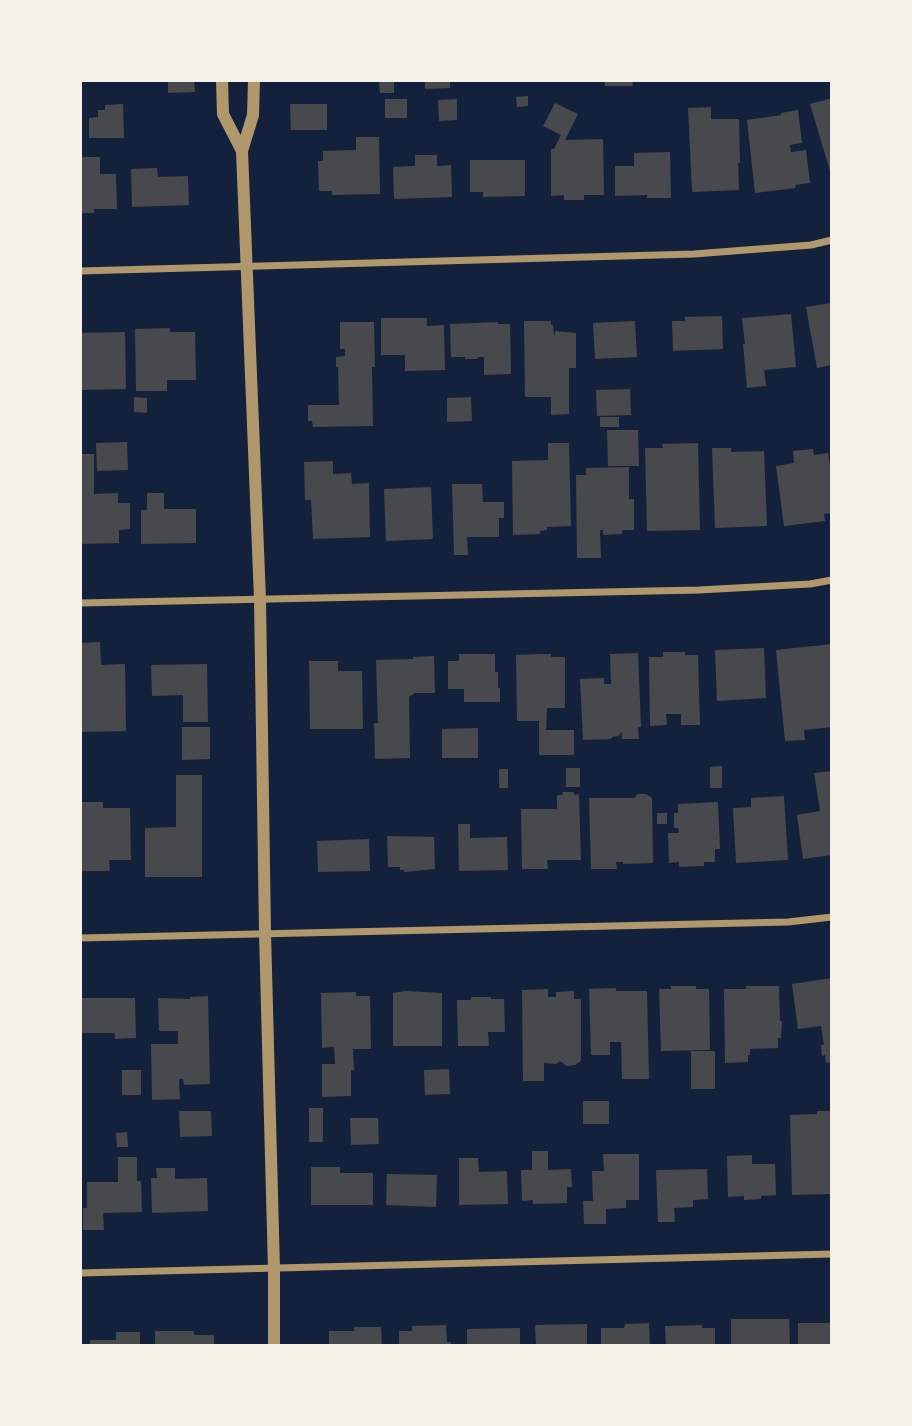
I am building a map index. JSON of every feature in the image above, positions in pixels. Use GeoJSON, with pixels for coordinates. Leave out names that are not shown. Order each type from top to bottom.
{"type":"FeatureCollection","features":[{"type":"Feature","properties":{"kind":"street"},"geometry":{"type":"LineString","coordinates":[[222,80],[223,114],[242,151]]}},
{"type":"Feature","properties":{"kind":"street"},"geometry":{"type":"LineString","coordinates":[[254,80],[253,115],[242,151],[260,599],[274,1346]]}},
{"type":"Feature","properties":{"kind":"street"},"geometry":{"type":"LineString","coordinates":[[80,271],[694,254],[811,246],[831,240]]}},
{"type":"Feature","properties":{"kind":"street"},"geometry":{"type":"LineString","coordinates":[[80,603],[699,590],[810,584],[831,580]]}},
{"type":"Feature","properties":{"kind":"street"},"geometry":{"type":"LineString","coordinates":[[80,937],[788,922],[831,917]]}},
{"type":"Feature","properties":{"kind":"street"},"geometry":{"type":"LineString","coordinates":[[80,1273],[831,1254]]}},
{"type":"Feature","properties":{"kind":"building"},"geometry":{"type":"Polygon","coordinates":[[[168,80],[194,80],[195,92],[168,93],[168,80]]]}},
{"type":"Feature","properties":{"kind":"building"},"geometry":{"type":"Polygon","coordinates":[[[379,80],[394,80],[394,93],[380,93],[379,80]]]}},
{"type":"Feature","properties":{"kind":"building"},"geometry":{"type":"Polygon","coordinates":[[[425,80],[450,80],[450,88],[425,89],[425,80]]]}},
{"type":"Feature","properties":{"kind":"building"},"geometry":{"type":"Polygon","coordinates":[[[605,80],[632,80],[633,86],[605,86],[605,80]]]}},
{"type":"Feature","properties":{"kind":"building"},"geometry":{"type":"Polygon","coordinates":[[[528,96],[528,106],[517,107],[516,97],[528,96]]]}},
{"type":"Feature","properties":{"kind":"building"},"geometry":{"type":"Polygon","coordinates":[[[832,98],[832,174],[831,174],[810,104],[832,98]]]}},
{"type":"Feature","properties":{"kind":"building"},"geometry":{"type":"Polygon","coordinates":[[[385,99],[407,99],[407,118],[385,118],[385,99]]]}},
{"type":"Feature","properties":{"kind":"building"},"geometry":{"type":"Polygon","coordinates":[[[457,99],[457,120],[439,121],[438,100],[457,99]]]}},
{"type":"Feature","properties":{"kind":"building"},"geometry":{"type":"Polygon","coordinates":[[[555,103],[578,114],[565,140],[603,139],[604,195],[584,195],[584,200],[564,200],[564,195],[551,196],[551,149],[554,149],[561,135],[543,126],[555,103]]]}},
{"type":"Feature","properties":{"kind":"building"},"geometry":{"type":"Polygon","coordinates":[[[123,104],[124,138],[89,138],[89,118],[98,117],[98,110],[105,110],[105,105],[123,104]]]}},
{"type":"Feature","properties":{"kind":"building"},"geometry":{"type":"Polygon","coordinates":[[[290,104],[327,104],[327,130],[291,130],[290,104]]]}},
{"type":"Feature","properties":{"kind":"building"},"geometry":{"type":"Polygon","coordinates":[[[711,107],[711,119],[739,119],[739,190],[692,192],[688,108],[711,107]]]}},
{"type":"Feature","properties":{"kind":"building"},"geometry":{"type":"Polygon","coordinates":[[[798,110],[802,143],[790,145],[791,152],[806,150],[810,183],[795,185],[796,188],[755,193],[747,120],[798,110]]]}},
{"type":"Feature","properties":{"kind":"building"},"geometry":{"type":"Polygon","coordinates":[[[356,137],[379,137],[380,194],[332,195],[332,191],[319,191],[318,161],[323,161],[323,151],[356,150],[356,137]]]}},
{"type":"Feature","properties":{"kind":"building"},"geometry":{"type":"Polygon","coordinates":[[[670,152],[671,198],[647,198],[647,195],[615,196],[615,166],[634,166],[634,153],[670,152]]]}},
{"type":"Feature","properties":{"kind":"building"},"geometry":{"type":"Polygon","coordinates":[[[415,155],[437,155],[437,166],[451,165],[452,197],[394,199],[393,167],[415,166],[415,155]]]}},
{"type":"Feature","properties":{"kind":"building"},"geometry":{"type":"Polygon","coordinates":[[[80,157],[100,157],[100,174],[116,174],[117,209],[94,209],[94,213],[80,213],[80,157]]]}},
{"type":"Feature","properties":{"kind":"building"},"geometry":{"type":"Polygon","coordinates":[[[470,160],[525,160],[525,196],[483,197],[483,192],[470,192],[470,160]]]}},
{"type":"Feature","properties":{"kind":"building"},"geometry":{"type":"Polygon","coordinates":[[[157,168],[158,177],[188,176],[189,205],[132,207],[131,169],[157,168]]]}},
{"type":"Feature","properties":{"kind":"building"},"geometry":{"type":"Polygon","coordinates":[[[832,303],[832,365],[817,368],[806,307],[832,303]]]}},
{"type":"Feature","properties":{"kind":"building"},"geometry":{"type":"Polygon","coordinates":[[[791,314],[796,367],[764,370],[766,386],[747,388],[742,318],[791,314]]]}},
{"type":"Feature","properties":{"kind":"building"},"geometry":{"type":"Polygon","coordinates":[[[722,316],[723,349],[673,351],[672,321],[685,321],[685,317],[722,316]]]}},
{"type":"Feature","properties":{"kind":"building"},"geometry":{"type":"Polygon","coordinates":[[[381,318],[427,318],[427,326],[444,325],[445,370],[405,371],[405,355],[381,355],[381,318]]]}},
{"type":"Feature","properties":{"kind":"building"},"geometry":{"type":"Polygon","coordinates":[[[524,321],[551,321],[554,335],[555,331],[576,333],[576,368],[569,368],[569,414],[551,415],[551,397],[525,397],[524,321]]]}},
{"type":"Feature","properties":{"kind":"building"},"geometry":{"type":"Polygon","coordinates":[[[635,321],[637,357],[595,359],[593,323],[635,321]]]}},
{"type":"Feature","properties":{"kind":"building"},"geometry":{"type":"Polygon","coordinates":[[[340,322],[374,322],[373,426],[313,427],[312,421],[308,421],[308,405],[339,405],[336,357],[345,356],[345,349],[340,349],[340,322]]]}},
{"type":"Feature","properties":{"kind":"building"},"geometry":{"type":"Polygon","coordinates":[[[450,324],[510,324],[511,374],[484,375],[484,357],[451,357],[450,324]]]}},
{"type":"Feature","properties":{"kind":"building"},"geometry":{"type":"Polygon","coordinates":[[[170,328],[170,332],[195,332],[196,380],[167,380],[167,391],[136,391],[135,329],[170,328]]]}},
{"type":"Feature","properties":{"kind":"building"},"geometry":{"type":"Polygon","coordinates":[[[125,332],[126,389],[80,390],[80,333],[125,332]]]}},
{"type":"Feature","properties":{"kind":"building"},"geometry":{"type":"Polygon","coordinates":[[[630,389],[631,415],[597,416],[596,390],[630,389]]]}},
{"type":"Feature","properties":{"kind":"building"},"geometry":{"type":"Polygon","coordinates":[[[134,397],[147,398],[147,413],[134,412],[134,397]]]}},
{"type":"Feature","properties":{"kind":"building"},"geometry":{"type":"Polygon","coordinates":[[[471,397],[472,421],[447,422],[447,398],[471,397]]]}},
{"type":"Feature","properties":{"kind":"building"},"geometry":{"type":"Polygon","coordinates":[[[600,417],[619,417],[619,427],[600,427],[600,417]]]}},
{"type":"Feature","properties":{"kind":"building"},"geometry":{"type":"Polygon","coordinates":[[[607,430],[638,430],[639,466],[608,466],[607,430]]]}},
{"type":"Feature","properties":{"kind":"building"},"geometry":{"type":"Polygon","coordinates":[[[127,442],[128,470],[97,471],[96,443],[127,442]]]}},
{"type":"Feature","properties":{"kind":"building"},"geometry":{"type":"Polygon","coordinates":[[[548,443],[569,443],[571,526],[547,527],[547,530],[540,531],[540,534],[513,535],[512,461],[548,460],[548,443]]]}},
{"type":"Feature","properties":{"kind":"building"},"geometry":{"type":"Polygon","coordinates":[[[698,443],[700,530],[647,531],[645,448],[663,448],[662,444],[698,443]]]}},
{"type":"Feature","properties":{"kind":"building"},"geometry":{"type":"Polygon","coordinates":[[[712,448],[731,448],[731,452],[764,451],[767,526],[715,528],[712,448]]]}},
{"type":"Feature","properties":{"kind":"building"},"geometry":{"type":"Polygon","coordinates":[[[813,449],[814,455],[828,453],[832,479],[832,513],[824,514],[825,521],[784,526],[776,466],[794,463],[793,451],[813,449]]]}},
{"type":"Feature","properties":{"kind":"building"},"geometry":{"type":"Polygon","coordinates":[[[80,454],[94,454],[94,494],[118,493],[118,503],[130,503],[130,529],[119,530],[119,543],[80,544],[80,454]]]}},
{"type":"Feature","properties":{"kind":"building"},"geometry":{"type":"Polygon","coordinates":[[[333,461],[333,474],[351,473],[352,484],[369,483],[370,537],[313,539],[311,500],[305,500],[304,462],[333,461]]]}},
{"type":"Feature","properties":{"kind":"building"},"geometry":{"type":"Polygon","coordinates":[[[629,467],[629,499],[634,499],[634,530],[603,535],[603,530],[600,530],[601,558],[577,558],[576,475],[586,475],[586,468],[629,467]]]}},
{"type":"Feature","properties":{"kind":"building"},"geometry":{"type":"Polygon","coordinates":[[[452,484],[482,484],[483,502],[504,502],[504,518],[499,518],[499,537],[467,537],[468,555],[454,555],[452,484]]]}},
{"type":"Feature","properties":{"kind":"building"},"geometry":{"type":"Polygon","coordinates":[[[431,487],[433,539],[386,541],[384,489],[431,487]]]}},
{"type":"Feature","properties":{"kind":"building"},"geometry":{"type":"Polygon","coordinates":[[[147,493],[164,493],[164,509],[196,509],[196,543],[141,544],[141,510],[147,510],[147,493]]]}},
{"type":"Feature","properties":{"kind":"building"},"geometry":{"type":"Polygon","coordinates":[[[100,642],[101,665],[125,664],[126,731],[80,732],[80,643],[100,642]]]}},
{"type":"Feature","properties":{"kind":"building"},"geometry":{"type":"Polygon","coordinates":[[[832,644],[832,727],[804,730],[805,740],[785,741],[776,650],[832,644]]]}},
{"type":"Feature","properties":{"kind":"building"},"geometry":{"type":"Polygon","coordinates":[[[764,648],[766,698],[717,701],[715,650],[764,648]]]}},
{"type":"Feature","properties":{"kind":"building"},"geometry":{"type":"Polygon","coordinates":[[[663,652],[698,655],[700,725],[681,725],[681,714],[666,714],[667,725],[650,726],[649,657],[663,657],[663,652]]]}},
{"type":"Feature","properties":{"kind":"building"},"geometry":{"type":"Polygon","coordinates":[[[638,653],[641,727],[638,727],[639,739],[622,739],[622,732],[611,739],[583,740],[580,679],[604,678],[604,684],[611,684],[610,654],[638,653]]]}},
{"type":"Feature","properties":{"kind":"building"},"geometry":{"type":"Polygon","coordinates":[[[459,654],[495,654],[500,702],[464,702],[464,689],[448,689],[448,661],[459,661],[459,654]]]}},
{"type":"Feature","properties":{"kind":"building"},"geometry":{"type":"Polygon","coordinates":[[[551,654],[551,657],[565,657],[565,708],[547,708],[546,730],[574,730],[574,755],[539,755],[539,721],[517,721],[516,655],[551,654]]]}},
{"type":"Feature","properties":{"kind":"building"},"geometry":{"type":"Polygon","coordinates":[[[434,656],[435,693],[415,693],[409,697],[410,758],[375,759],[374,723],[378,723],[376,660],[434,656]]]}},
{"type":"Feature","properties":{"kind":"building"},"geometry":{"type":"Polygon","coordinates":[[[309,661],[338,661],[338,671],[362,671],[363,729],[310,729],[309,661]]]}},
{"type":"Feature","properties":{"kind":"building"},"geometry":{"type":"Polygon","coordinates":[[[207,664],[208,722],[183,722],[183,695],[152,696],[151,665],[207,664]]]}},
{"type":"Feature","properties":{"kind":"building"},"geometry":{"type":"Polygon","coordinates":[[[182,727],[210,727],[210,759],[182,760],[182,727]]]}},
{"type":"Feature","properties":{"kind":"building"},"geometry":{"type":"Polygon","coordinates":[[[478,728],[478,758],[442,758],[442,729],[478,728]]]}},
{"type":"Feature","properties":{"kind":"building"},"geometry":{"type":"Polygon","coordinates":[[[722,766],[722,788],[710,788],[710,767],[722,766]]]}},
{"type":"Feature","properties":{"kind":"building"},"geometry":{"type":"Polygon","coordinates":[[[566,768],[580,768],[580,787],[566,787],[566,768]]]}},
{"type":"Feature","properties":{"kind":"building"},"geometry":{"type":"Polygon","coordinates":[[[499,769],[508,769],[508,788],[499,788],[499,769]]]}},
{"type":"Feature","properties":{"kind":"building"},"geometry":{"type":"Polygon","coordinates":[[[832,771],[832,855],[803,859],[797,815],[820,811],[814,773],[832,771]]]}},
{"type":"Feature","properties":{"kind":"building"},"geometry":{"type":"Polygon","coordinates":[[[176,775],[202,775],[202,877],[145,877],[145,828],[176,827],[176,775]]]}},
{"type":"Feature","properties":{"kind":"building"},"geometry":{"type":"Polygon","coordinates":[[[563,792],[579,794],[581,860],[547,860],[548,869],[522,869],[521,809],[557,809],[557,795],[562,795],[563,792]]]}},
{"type":"Feature","properties":{"kind":"building"},"geometry":{"type":"Polygon","coordinates":[[[638,794],[646,794],[652,798],[653,863],[616,862],[617,869],[591,869],[589,798],[634,798],[638,794]]]}},
{"type":"Feature","properties":{"kind":"building"},"geometry":{"type":"Polygon","coordinates":[[[784,796],[788,860],[736,863],[733,808],[751,807],[751,798],[784,796]]]}},
{"type":"Feature","properties":{"kind":"building"},"geometry":{"type":"Polygon","coordinates":[[[80,802],[103,802],[103,808],[130,808],[131,860],[109,860],[110,871],[80,871],[80,802]]]}},
{"type":"Feature","properties":{"kind":"building"},"geometry":{"type":"Polygon","coordinates":[[[718,802],[720,849],[715,849],[715,862],[704,862],[704,866],[679,867],[679,862],[669,863],[668,833],[679,833],[678,828],[674,828],[674,813],[678,813],[678,804],[718,802]]]}},
{"type":"Feature","properties":{"kind":"building"},"geometry":{"type":"Polygon","coordinates":[[[657,813],[667,813],[667,824],[657,824],[657,813]]]}},
{"type":"Feature","properties":{"kind":"building"},"geometry":{"type":"Polygon","coordinates":[[[458,824],[470,824],[470,838],[507,837],[508,870],[459,871],[458,824]]]}},
{"type":"Feature","properties":{"kind":"building"},"geometry":{"type":"Polygon","coordinates":[[[387,836],[434,837],[435,869],[404,872],[400,867],[388,867],[387,836]]]}},
{"type":"Feature","properties":{"kind":"building"},"geometry":{"type":"Polygon","coordinates":[[[369,839],[370,871],[318,872],[317,841],[369,839]]]}},
{"type":"Feature","properties":{"kind":"building"},"geometry":{"type":"Polygon","coordinates":[[[832,978],[832,1062],[826,1063],[825,1055],[822,1056],[821,1045],[824,1045],[821,1026],[798,1029],[792,984],[832,978]]]}},
{"type":"Feature","properties":{"kind":"building"},"geometry":{"type":"Polygon","coordinates":[[[671,986],[709,989],[710,1050],[661,1051],[659,989],[671,989],[671,986]]]}},
{"type":"Feature","properties":{"kind":"building"},"geometry":{"type":"Polygon","coordinates":[[[746,986],[779,986],[781,1038],[778,1038],[778,1048],[750,1049],[748,1062],[725,1063],[724,989],[746,989],[746,986]]]}},
{"type":"Feature","properties":{"kind":"building"},"geometry":{"type":"Polygon","coordinates":[[[616,988],[616,991],[647,991],[649,1079],[622,1079],[621,1042],[610,1042],[610,1055],[591,1055],[589,989],[616,988]]]}},
{"type":"Feature","properties":{"kind":"building"},"geometry":{"type":"Polygon","coordinates":[[[548,989],[548,997],[556,997],[556,992],[574,991],[574,999],[581,999],[581,1061],[567,1066],[560,1061],[556,1064],[544,1063],[544,1081],[523,1081],[522,990],[548,989]]]}},
{"type":"Feature","properties":{"kind":"building"},"geometry":{"type":"Polygon","coordinates":[[[356,992],[356,996],[370,996],[371,1049],[353,1049],[351,1096],[322,1097],[322,1064],[335,1064],[334,1047],[322,1048],[321,993],[356,992]]]}},
{"type":"Feature","properties":{"kind":"building"},"geometry":{"type":"Polygon","coordinates":[[[393,993],[442,993],[442,1046],[393,1046],[393,993]]]}},
{"type":"Feature","properties":{"kind":"building"},"geometry":{"type":"Polygon","coordinates":[[[208,996],[210,1084],[184,1085],[183,1079],[179,1079],[180,1099],[152,1100],[151,1044],[178,1044],[178,1031],[159,1031],[158,998],[190,999],[208,996]]]}},
{"type":"Feature","properties":{"kind":"building"},"geometry":{"type":"Polygon","coordinates":[[[471,997],[504,999],[505,1032],[488,1032],[489,1046],[458,1046],[457,1000],[471,1000],[471,997]]]}},
{"type":"Feature","properties":{"kind":"building"},"geometry":{"type":"Polygon","coordinates":[[[82,998],[135,998],[136,1038],[115,1039],[115,1033],[82,1033],[82,998]]]}},
{"type":"Feature","properties":{"kind":"building"},"geometry":{"type":"Polygon","coordinates":[[[691,1051],[715,1051],[715,1089],[691,1089],[691,1051]]]}},
{"type":"Feature","properties":{"kind":"building"},"geometry":{"type":"Polygon","coordinates":[[[449,1069],[450,1094],[425,1095],[424,1070],[449,1069]]]}},
{"type":"Feature","properties":{"kind":"building"},"geometry":{"type":"Polygon","coordinates":[[[122,1070],[141,1070],[141,1095],[122,1095],[122,1070]]]}},
{"type":"Feature","properties":{"kind":"building"},"geometry":{"type":"Polygon","coordinates":[[[583,1101],[609,1101],[609,1124],[583,1124],[583,1101]]]}},
{"type":"Feature","properties":{"kind":"building"},"geometry":{"type":"Polygon","coordinates":[[[309,1108],[323,1108],[323,1142],[309,1142],[309,1108]]]}},
{"type":"Feature","properties":{"kind":"building"},"geometry":{"type":"Polygon","coordinates":[[[179,1111],[211,1111],[212,1136],[180,1137],[179,1111]]]}},
{"type":"Feature","properties":{"kind":"building"},"geometry":{"type":"Polygon","coordinates":[[[817,1111],[832,1111],[832,1194],[792,1195],[790,1115],[817,1114],[817,1111]]]}},
{"type":"Feature","properties":{"kind":"building"},"geometry":{"type":"Polygon","coordinates":[[[350,1118],[378,1118],[379,1144],[351,1145],[350,1118]]]}},
{"type":"Feature","properties":{"kind":"building"},"geometry":{"type":"Polygon","coordinates":[[[127,1132],[128,1147],[117,1147],[116,1133],[127,1132]]]}},
{"type":"Feature","properties":{"kind":"building"},"geometry":{"type":"Polygon","coordinates":[[[532,1151],[548,1151],[548,1170],[571,1169],[572,1187],[567,1187],[567,1203],[533,1204],[533,1200],[522,1201],[521,1170],[532,1170],[532,1151]]]}},
{"type":"Feature","properties":{"kind":"building"},"geometry":{"type":"Polygon","coordinates":[[[603,1154],[639,1154],[639,1200],[626,1200],[626,1208],[606,1209],[606,1224],[584,1224],[583,1201],[593,1201],[592,1171],[604,1171],[603,1154]]]}},
{"type":"Feature","properties":{"kind":"building"},"geometry":{"type":"Polygon","coordinates":[[[752,1155],[752,1164],[775,1164],[776,1195],[744,1200],[744,1196],[728,1197],[727,1156],[752,1155]]]}},
{"type":"Feature","properties":{"kind":"building"},"geometry":{"type":"Polygon","coordinates":[[[118,1157],[137,1157],[137,1181],[141,1181],[142,1212],[103,1213],[104,1230],[83,1230],[83,1208],[87,1208],[87,1182],[118,1182],[118,1157]]]}},
{"type":"Feature","properties":{"kind":"building"},"geometry":{"type":"Polygon","coordinates":[[[459,1158],[478,1158],[479,1172],[507,1171],[508,1204],[459,1205],[459,1158]]]}},
{"type":"Feature","properties":{"kind":"building"},"geometry":{"type":"Polygon","coordinates":[[[311,1167],[340,1167],[340,1173],[373,1173],[373,1205],[311,1205],[311,1167]]]}},
{"type":"Feature","properties":{"kind":"building"},"geometry":{"type":"Polygon","coordinates":[[[156,1168],[175,1168],[175,1179],[207,1178],[208,1211],[152,1213],[151,1178],[157,1178],[156,1168]]]}},
{"type":"Feature","properties":{"kind":"building"},"geometry":{"type":"Polygon","coordinates":[[[707,1169],[708,1199],[693,1200],[693,1207],[674,1208],[675,1222],[658,1222],[656,1170],[707,1169]]]}},
{"type":"Feature","properties":{"kind":"building"},"geometry":{"type":"Polygon","coordinates":[[[387,1174],[437,1175],[436,1207],[386,1205],[387,1174]]]}},
{"type":"Feature","properties":{"kind":"building"},"geometry":{"type":"Polygon","coordinates":[[[731,1319],[789,1319],[790,1346],[731,1346],[731,1319]]]}},
{"type":"Feature","properties":{"kind":"building"},"geometry":{"type":"Polygon","coordinates":[[[649,1323],[650,1346],[601,1346],[601,1328],[624,1328],[625,1324],[649,1323]]]}},
{"type":"Feature","properties":{"kind":"building"},"geometry":{"type":"Polygon","coordinates":[[[798,1323],[832,1323],[832,1346],[798,1346],[798,1323]]]}},
{"type":"Feature","properties":{"kind":"building"},"geometry":{"type":"Polygon","coordinates":[[[587,1324],[587,1346],[536,1346],[535,1325],[587,1324]]]}},
{"type":"Feature","properties":{"kind":"building"},"geometry":{"type":"Polygon","coordinates":[[[446,1325],[447,1342],[451,1342],[451,1346],[399,1346],[399,1331],[412,1331],[412,1326],[446,1325]]]}},
{"type":"Feature","properties":{"kind":"building"},"geometry":{"type":"Polygon","coordinates":[[[702,1325],[702,1328],[715,1328],[715,1346],[666,1346],[665,1326],[702,1325]]]}},
{"type":"Feature","properties":{"kind":"building"},"geometry":{"type":"Polygon","coordinates":[[[354,1327],[381,1327],[382,1346],[329,1346],[329,1331],[354,1331],[354,1327]]]}},
{"type":"Feature","properties":{"kind":"building"},"geometry":{"type":"Polygon","coordinates":[[[520,1328],[520,1346],[467,1346],[467,1329],[520,1328]]]}},
{"type":"Feature","properties":{"kind":"building"},"geometry":{"type":"Polygon","coordinates":[[[155,1331],[194,1331],[194,1335],[214,1335],[214,1346],[155,1346],[155,1331]]]}},
{"type":"Feature","properties":{"kind":"building"},"geometry":{"type":"Polygon","coordinates":[[[116,1332],[140,1332],[140,1346],[90,1346],[90,1340],[116,1340],[116,1332]]]}}]}
